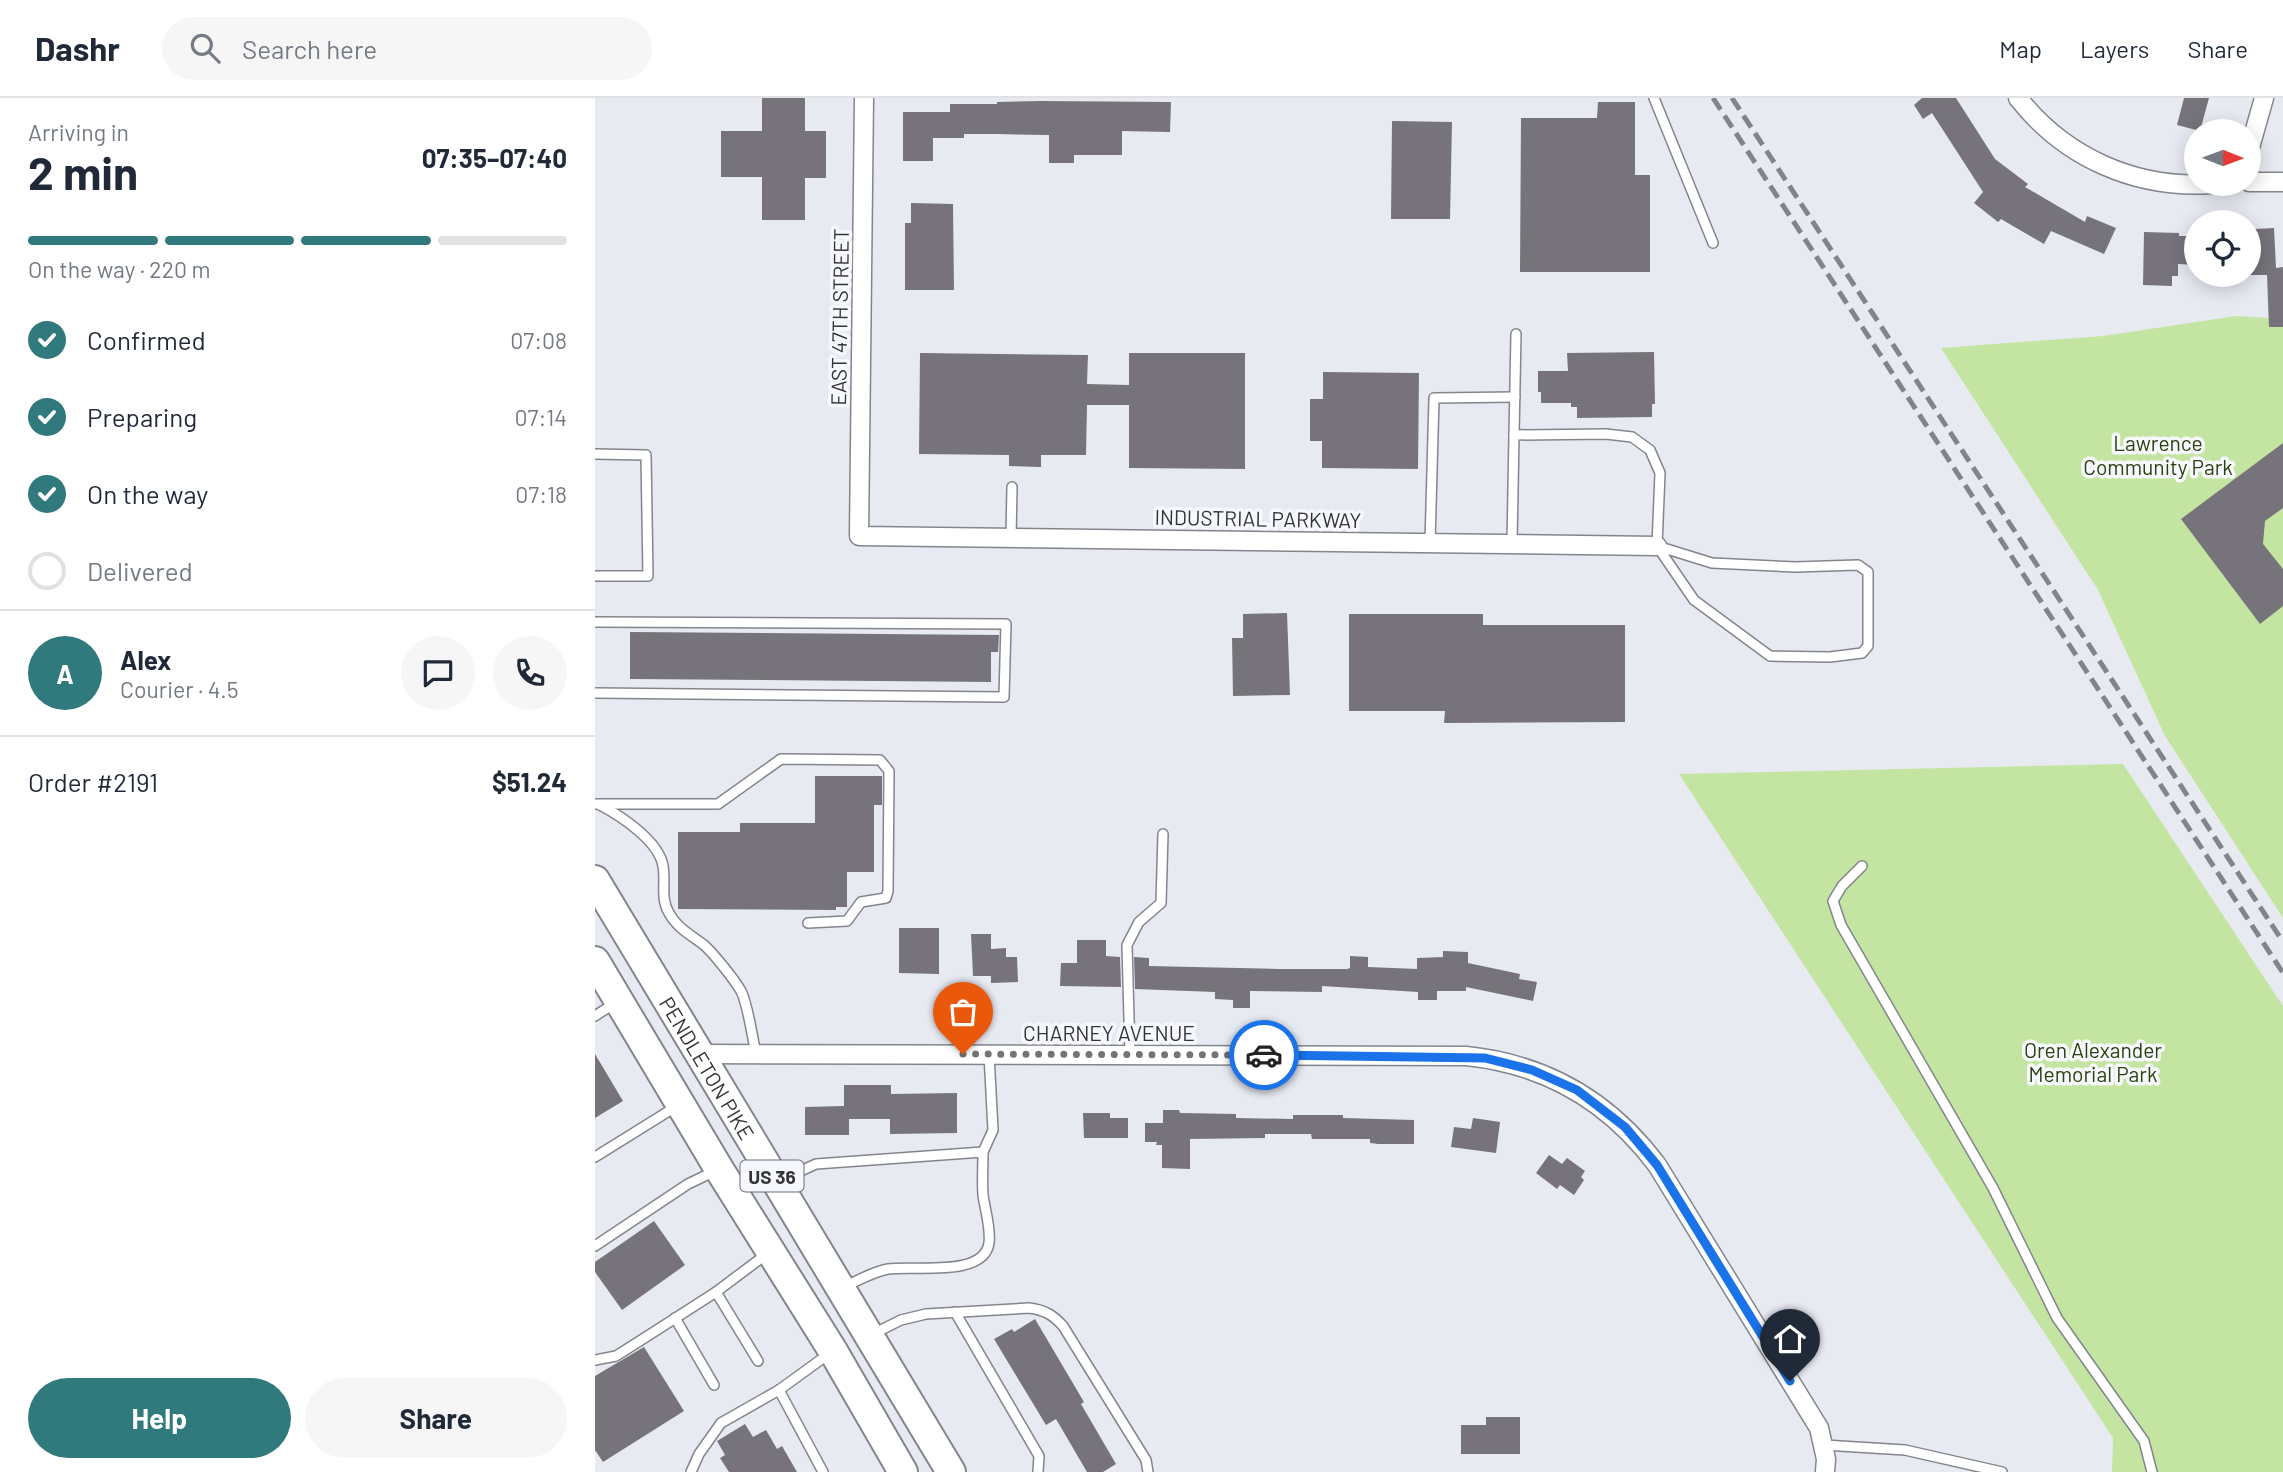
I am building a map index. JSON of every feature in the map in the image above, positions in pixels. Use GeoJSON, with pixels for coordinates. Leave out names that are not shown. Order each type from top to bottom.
{"type":"FeatureCollection","features":[{"type":"Feature","properties":{"kind":"main road","name":"PENDLETON PIKE"},"geometry":{"type":"LineString","coordinates":[[595,880],[951,1472]]}},
{"type":"Feature","properties":{"kind":"main road","name":"PENDLETON PIKE"},"geometry":{"type":"LineString","coordinates":[[595,961],[719,1169],[833,1351],[903,1472]]}},
{"type":"Feature","properties":{"kind":"street","name":"EAST 47TH STREET"},"geometry":{"type":"LineString","coordinates":[[859,537],[864,98]]}},
{"type":"Feature","properties":{"kind":"street"},"geometry":{"type":"LineString","coordinates":[[2018,98],[2054,135],[2076,151],[2111,170],[2160,183],[2184,183]]}},
{"type":"Feature","properties":{"kind":"street"},"geometry":{"type":"LineString","coordinates":[[2258,119],[2264,98]]}},
{"type":"Feature","properties":{"kind":"street"},"geometry":{"type":"LineString","coordinates":[[2261,182],[2283,182]]}},
{"type":"Feature","properties":{"kind":"street","name":"INDUSTRIAL PARKWAY"},"geometry":{"type":"LineString","coordinates":[[859,537],[1657,545]]}},
{"type":"Feature","properties":{"kind":"street","name":"CHARNEY AVENUE"},"geometry":{"type":"LineString","coordinates":[[699,1054],[1466,1056],[1518,1065],[1568,1085],[1594,1101],[1625,1127],[1651,1157],[1819,1428],[1824,1445]]}},
{"type":"Feature","properties":{"kind":"street"},"geometry":{"type":"LineString","coordinates":[[1824,1445],[1825,1472]]}},
{"type":"Feature","properties":{"kind":"lane"},"geometry":{"type":"LineString","coordinates":[[1654,98],[1713,243]]}},
{"type":"Feature","properties":{"kind":"lane"},"geometry":{"type":"LineString","coordinates":[[1512,544],[1516,334]]}},
{"type":"Feature","properties":{"kind":"lane"},"geometry":{"type":"LineString","coordinates":[[1430,543],[1434,398],[1515,397]]}},
{"type":"Feature","properties":{"kind":"lane"},"geometry":{"type":"LineString","coordinates":[[1514,435],[1606,434],[1632,437],[1650,450],[1660,473],[1657,545],[1694,600],[1770,656],[1830,657],[1862,653],[1868,646],[1868,572],[1858,565],[1795,567],[1712,563],[1657,545]]}},
{"type":"Feature","properties":{"kind":"lane"},"geometry":{"type":"LineString","coordinates":[[595,454],[646,455],[648,576],[595,576]]}},
{"type":"Feature","properties":{"kind":"lane"},"geometry":{"type":"LineString","coordinates":[[1011,538],[1012,487]]}},
{"type":"Feature","properties":{"kind":"lane"},"geometry":{"type":"LineString","coordinates":[[595,622],[1006,624],[1004,696],[595,692]]}},
{"type":"Feature","properties":{"kind":"lane"},"geometry":{"type":"LineString","coordinates":[[596,804],[718,804],[781,760],[880,760],[889,771],[886,898],[861,902],[847,921],[808,923]]}},
{"type":"Feature","properties":{"kind":"lane"},"geometry":{"type":"LineString","coordinates":[[596,804],[619,815],[637,830],[660,856],[663,866],[663,901],[675,924],[705,946],[742,992],[756,1053]]}},
{"type":"Feature","properties":{"kind":"lane"},"geometry":{"type":"LineString","coordinates":[[1131,1055],[1127,945],[1139,922],[1161,903],[1163,834]]}},
{"type":"Feature","properties":{"kind":"lane"},"geometry":{"type":"LineString","coordinates":[[1862,866],[1842,886],[1833,901],[1842,925],[1993,1188],[2057,1318],[2144,1441],[2152,1472]]}},
{"type":"Feature","properties":{"kind":"lane"},"geometry":{"type":"LineString","coordinates":[[595,1016],[619,1000]]}},
{"type":"Feature","properties":{"kind":"lane"},"geometry":{"type":"LineString","coordinates":[[840,1289],[871,1273],[890,1269],[963,1266],[981,1259],[987,1252],[990,1239],[983,1193],[983,1152],[993,1130],[989,1054]]}},
{"type":"Feature","properties":{"kind":"lane"},"geometry":{"type":"LineString","coordinates":[[595,1157],[682,1103]]}},
{"type":"Feature","properties":{"kind":"lane"},"geometry":{"type":"LineString","coordinates":[[776,1183],[816,1164],[983,1152]]}},
{"type":"Feature","properties":{"kind":"lane"},"geometry":{"type":"LineString","coordinates":[[595,1246],[688,1184],[719,1169]]}},
{"type":"Feature","properties":{"kind":"lane"},"geometry":{"type":"LineString","coordinates":[[595,1360],[615,1356],[716,1292],[770,1251]]}},
{"type":"Feature","properties":{"kind":"lane"},"geometry":{"type":"LineString","coordinates":[[716,1292],[758,1361]]}},
{"type":"Feature","properties":{"kind":"lane"},"geometry":{"type":"LineString","coordinates":[[868,1337],[901,1320],[926,1314],[1041,1309],[1053,1315],[1063,1326],[1146,1460],[1148,1472]]}},
{"type":"Feature","properties":{"kind":"lane"},"geometry":{"type":"LineString","coordinates":[[955,1312],[1039,1456],[1038,1472]]}},
{"type":"Feature","properties":{"kind":"lane"},"geometry":{"type":"LineString","coordinates":[[675,1318],[713,1385]]}},
{"type":"Feature","properties":{"kind":"lane"},"geometry":{"type":"LineString","coordinates":[[691,1472],[699,1454],[721,1423],[779,1390],[833,1351]]}},
{"type":"Feature","properties":{"kind":"lane"},"geometry":{"type":"LineString","coordinates":[[779,1390],[823,1472]]}},
{"type":"Feature","properties":{"kind":"lane"},"geometry":{"type":"LineString","coordinates":[[1824,1445],[1905,1450],[2002,1472]]}},
{"type":"Feature","properties":{"kind":"green space","name":"Lawrence Community Park"},"geometry":{"type":"Polygon","coordinates":[[[2236,316],[2283,319],[2283,918],[2165,736],[2098,590],[1941,348],[2103,336],[2236,316]]]}},
{"type":"Feature","properties":{"kind":"green space","name":"Oren Alexander Memorial Park"},"geometry":{"type":"Polygon","coordinates":[[[2123,764],[2283,1006],[2283,1472],[2112,1472],[2113,1438],[1679,774],[2123,764]]]}},
{"type":"Feature","properties":{"kind":"building"},"geometry":{"type":"Polygon","coordinates":[[[762,98],[805,98],[805,131],[826,131],[826,178],[805,178],[805,220],[762,220],[762,177],[721,177],[721,131],[762,131],[762,98]]]}},
{"type":"Feature","properties":{"kind":"building"},"geometry":{"type":"Polygon","coordinates":[[[1922,98],[1956,98],[1995,159],[2028,184],[2025,187],[2085,222],[2087,216],[2116,228],[2104,254],[2051,231],[2044,244],[2001,219],[1998,222],[1974,203],[1983,192],[1932,113],[1923,119],[1914,105],[1922,98]]]}},
{"type":"Feature","properties":{"kind":"building"},"geometry":{"type":"Polygon","coordinates":[[[2184,98],[2209,98],[2203,119],[2184,119],[2184,127],[2177,125],[2184,98]]]}},
{"type":"Feature","properties":{"kind":"building"},"geometry":{"type":"Polygon","coordinates":[[[1040,101],[1171,102],[1170,132],[1122,131],[1122,155],[1074,155],[1074,163],[1049,163],[1049,135],[996,134],[933,138],[933,161],[903,161],[903,112],[950,112],[950,104],[1040,101]]]}},
{"type":"Feature","properties":{"kind":"building"},"geometry":{"type":"Polygon","coordinates":[[[1598,102],[1635,102],[1635,175],[1650,175],[1650,272],[1520,272],[1521,118],[1597,118],[1598,102]]]}},
{"type":"Feature","properties":{"kind":"building"},"geometry":{"type":"Polygon","coordinates":[[[1392,121],[1452,122],[1450,219],[1391,219],[1392,121]]]}},
{"type":"Feature","properties":{"kind":"building"},"geometry":{"type":"Polygon","coordinates":[[[911,203],[953,204],[954,290],[905,290],[905,223],[911,223],[911,203]]]}},
{"type":"Feature","properties":{"kind":"building"},"geometry":{"type":"Polygon","coordinates":[[[2274,228],[2276,268],[2283,267],[2283,327],[2269,327],[2267,275],[2261,275],[2261,229],[2274,228]]]}},
{"type":"Feature","properties":{"kind":"building"},"geometry":{"type":"Polygon","coordinates":[[[2144,232],[2179,233],[2179,236],[2184,236],[2184,264],[2178,264],[2178,276],[2172,276],[2172,286],[2143,285],[2144,232]]]}},
{"type":"Feature","properties":{"kind":"building"},"geometry":{"type":"Polygon","coordinates":[[[1654,352],[1655,404],[1652,404],[1652,417],[1577,418],[1577,407],[1571,407],[1571,403],[1541,403],[1538,371],[1568,371],[1567,353],[1654,352]]]}},
{"type":"Feature","properties":{"kind":"building"},"geometry":{"type":"Polygon","coordinates":[[[920,353],[1088,355],[1087,384],[1129,385],[1129,353],[1245,353],[1245,469],[1129,468],[1129,405],[1087,405],[1086,455],[1041,455],[1041,467],[1009,466],[1009,455],[919,454],[920,353]]]}},
{"type":"Feature","properties":{"kind":"building"},"geometry":{"type":"Polygon","coordinates":[[[1323,372],[1419,373],[1418,469],[1322,468],[1322,441],[1310,441],[1310,399],[1323,399],[1323,372]]]}},
{"type":"Feature","properties":{"kind":"building"},"geometry":{"type":"Polygon","coordinates":[[[2283,443],[2283,508],[2265,521],[2263,544],[2283,569],[2283,606],[2260,624],[2181,519],[2283,443]]]}},
{"type":"Feature","properties":{"kind":"building"},"geometry":{"type":"Polygon","coordinates":[[[1287,613],[1290,695],[1233,696],[1232,638],[1243,638],[1243,614],[1287,613]]]}},
{"type":"Feature","properties":{"kind":"building"},"geometry":{"type":"Polygon","coordinates":[[[1349,614],[1483,614],[1483,625],[1625,625],[1625,722],[1444,723],[1445,711],[1349,711],[1349,614]]]}},
{"type":"Feature","properties":{"kind":"building"},"geometry":{"type":"Polygon","coordinates":[[[630,632],[999,635],[998,652],[991,652],[991,682],[630,679],[630,632]]]}},
{"type":"Feature","properties":{"kind":"building"},"geometry":{"type":"Polygon","coordinates":[[[815,776],[882,776],[882,805],[874,805],[874,872],[847,872],[847,907],[836,907],[836,910],[678,909],[678,832],[740,832],[740,823],[815,823],[815,776]]]}},
{"type":"Feature","properties":{"kind":"building"},"geometry":{"type":"Polygon","coordinates":[[[899,928],[939,928],[939,974],[899,973],[899,928]]]}},
{"type":"Feature","properties":{"kind":"building"},"geometry":{"type":"Polygon","coordinates":[[[971,934],[991,934],[991,949],[1006,948],[1006,957],[1017,957],[1018,982],[991,983],[991,976],[973,976],[971,934]]]}},
{"type":"Feature","properties":{"kind":"building"},"geometry":{"type":"Polygon","coordinates":[[[1077,940],[1106,940],[1106,956],[1120,957],[1121,987],[1060,986],[1061,963],[1077,963],[1077,940]]]}},
{"type":"Feature","properties":{"kind":"building"},"geometry":{"type":"Polygon","coordinates":[[[1443,951],[1468,952],[1468,963],[1520,974],[1519,979],[1537,982],[1533,1001],[1466,987],[1466,991],[1437,991],[1437,1000],[1418,1000],[1418,992],[1322,986],[1322,992],[1250,991],[1250,1008],[1233,1008],[1233,1000],[1215,999],[1215,992],[1135,989],[1134,957],[1149,958],[1149,966],[1347,969],[1350,968],[1350,956],[1368,957],[1368,967],[1417,969],[1417,958],[1443,957],[1443,951]]]}},
{"type":"Feature","properties":{"kind":"building"},"geometry":{"type":"Polygon","coordinates":[[[595,1054],[623,1101],[595,1118],[595,1054]]]}},
{"type":"Feature","properties":{"kind":"building"},"geometry":{"type":"Polygon","coordinates":[[[844,1085],[891,1085],[891,1094],[957,1093],[957,1133],[890,1134],[890,1119],[849,1119],[849,1135],[805,1135],[805,1107],[844,1106],[844,1085]]]}},
{"type":"Feature","properties":{"kind":"building"},"geometry":{"type":"Polygon","coordinates":[[[1163,1110],[1236,1114],[1236,1118],[1293,1119],[1293,1115],[1343,1115],[1343,1118],[1414,1120],[1414,1144],[1378,1144],[1370,1143],[1370,1139],[1312,1139],[1311,1134],[1190,1139],[1190,1169],[1162,1168],[1162,1145],[1145,1142],[1145,1123],[1163,1123],[1163,1110]]]}},
{"type":"Feature","properties":{"kind":"building"},"geometry":{"type":"Polygon","coordinates":[[[1083,1113],[1110,1113],[1110,1118],[1128,1118],[1128,1138],[1084,1138],[1083,1113]]]}},
{"type":"Feature","properties":{"kind":"building"},"geometry":{"type":"Polygon","coordinates":[[[1473,1118],[1500,1122],[1496,1153],[1451,1147],[1454,1127],[1471,1129],[1473,1118]]]}},
{"type":"Feature","properties":{"kind":"building"},"geometry":{"type":"Polygon","coordinates":[[[1549,1155],[1562,1164],[1567,1158],[1585,1171],[1581,1177],[1584,1180],[1574,1195],[1560,1185],[1557,1189],[1536,1173],[1549,1155]]]}},
{"type":"Feature","properties":{"kind":"building"},"geometry":{"type":"Polygon","coordinates":[[[654,1221],[685,1265],[622,1310],[595,1272],[595,1262],[654,1221]]]}},
{"type":"Feature","properties":{"kind":"building"},"geometry":{"type":"Polygon","coordinates":[[[1035,1319],[1084,1402],[1081,1404],[1116,1464],[1103,1472],[1087,1472],[1056,1419],[1046,1425],[994,1339],[1012,1329],[1014,1332],[1035,1319]]]}},
{"type":"Feature","properties":{"kind":"building"},"geometry":{"type":"Polygon","coordinates":[[[644,1347],[684,1411],[603,1462],[595,1450],[595,1376],[644,1347]]]}},
{"type":"Feature","properties":{"kind":"building"},"geometry":{"type":"Polygon","coordinates":[[[1486,1417],[1520,1417],[1520,1454],[1461,1454],[1461,1425],[1486,1425],[1486,1417]]]}},
{"type":"Feature","properties":{"kind":"building"},"geometry":{"type":"Polygon","coordinates":[[[745,1424],[753,1437],[766,1430],[777,1449],[782,1446],[797,1472],[729,1472],[720,1458],[725,1455],[717,1441],[745,1424]]]}},
{"type":"Feature","properties":{"kind":"railway"},"geometry":{"type":"LineString","coordinates":[[1713,98],[2283,973]]}},
{"type":"Feature","properties":{"kind":"railway"},"geometry":{"type":"LineString","coordinates":[[1732,98],[2283,942]]}},
{"type":"Feature","properties":{"kind":"way so far"},"geometry":{"type":"LineString","coordinates":[[963,1054],[1264,1055]]}},
{"type":"Feature","properties":{"kind":"route"},"geometry":{"type":"LineString","coordinates":[[1264,1055],[1485,1058],[1541,1073],[1577,1090],[1625,1127],[1657,1165],[1790,1381]]}}]}
